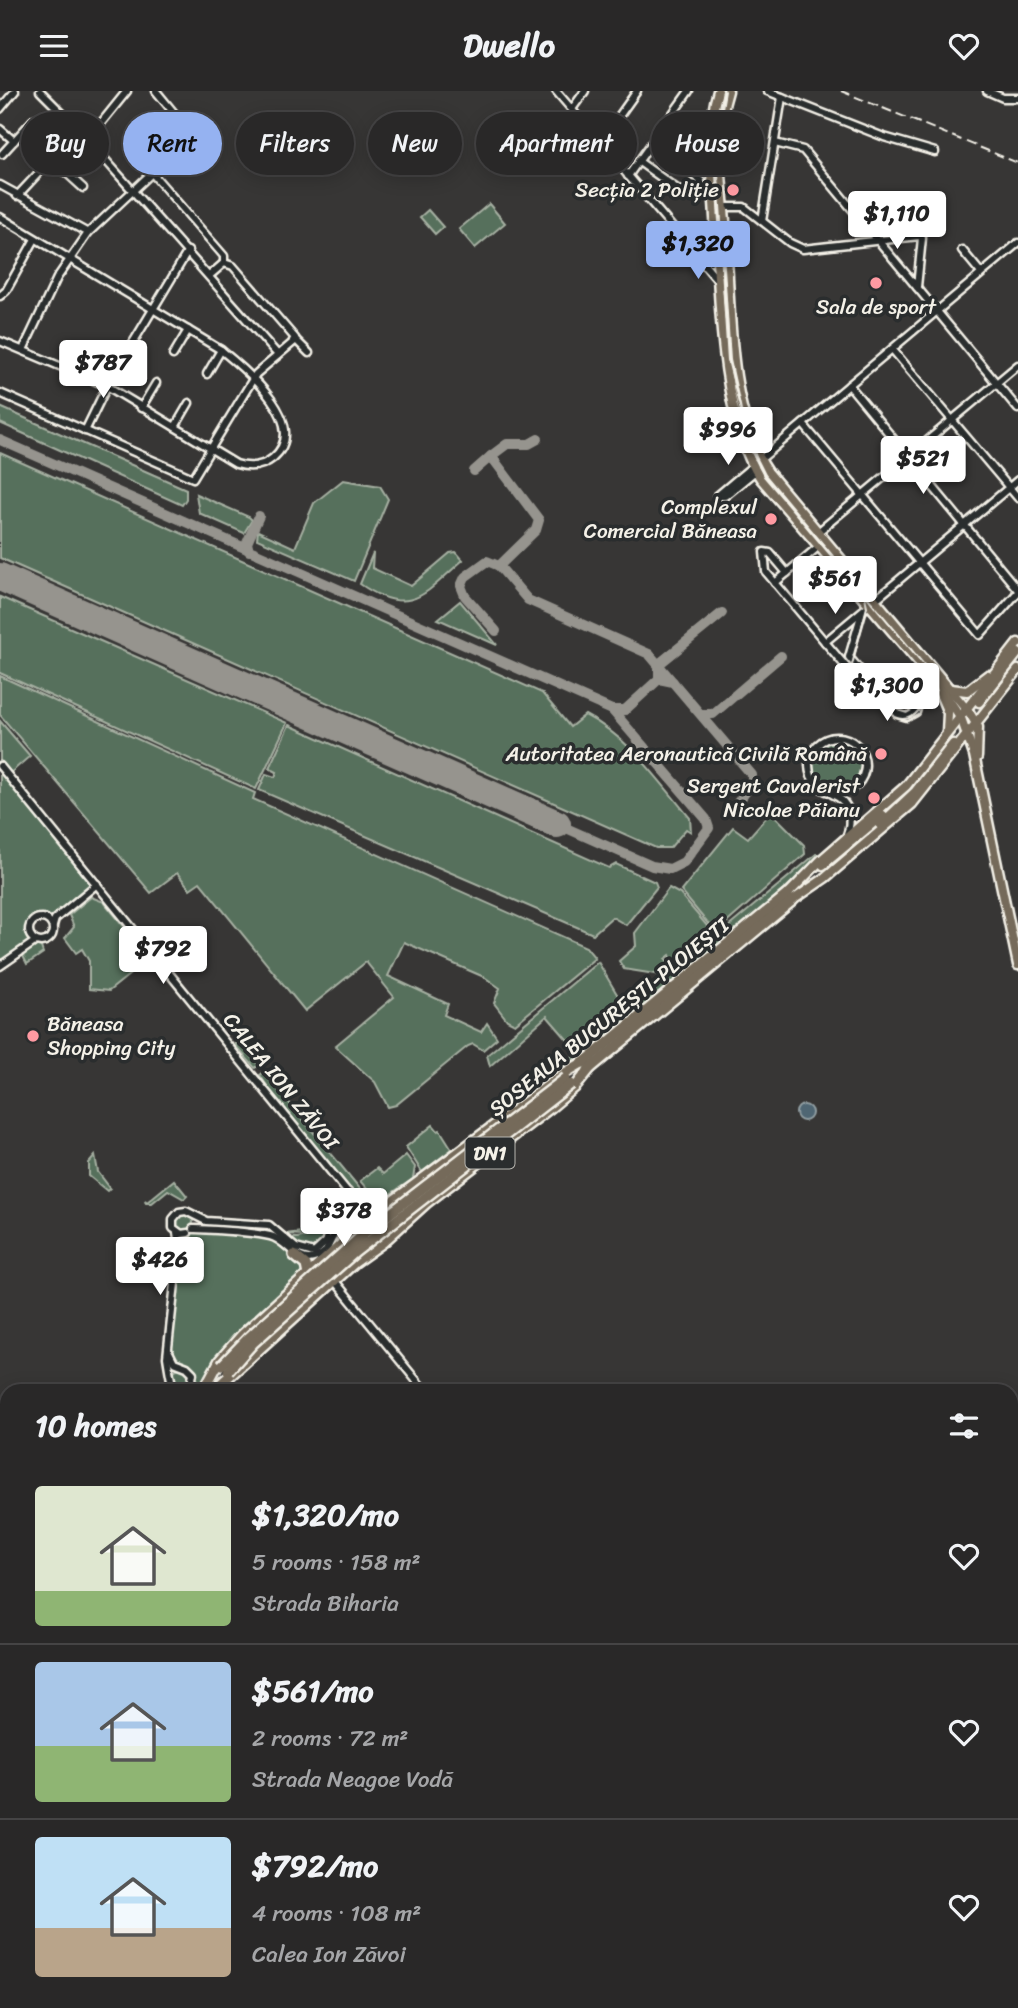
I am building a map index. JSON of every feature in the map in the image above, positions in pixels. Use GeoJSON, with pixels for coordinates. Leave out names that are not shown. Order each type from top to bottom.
{"type":"FeatureCollection","features":[{"type":"Feature","properties":{"kind":"highway","name":"ȘOSEAUA BUCUREȘTI-PLOIEȘTI"},"geometry":{"type":"LineString","coordinates":[[213,1384],[225,1368],[366,1232],[568,1081],[791,897]]}},
{"type":"Feature","properties":{"kind":"highway","name":"DN1"},"geometry":{"type":"LineString","coordinates":[[211,1384],[220,1360],[233,1345],[368,1214],[565,1073],[590,1063]]}},
{"type":"Feature","properties":{"kind":"highway","name":"DN1"},"geometry":{"type":"LineString","coordinates":[[215,1384],[426,1203],[576,1086],[590,1063]]}},
{"type":"Feature","properties":{"kind":"highway"},"geometry":{"type":"LineString","coordinates":[[368,1214],[386,1223],[387,1238]]}},
{"type":"Feature","properties":{"kind":"highway"},"geometry":{"type":"LineString","coordinates":[[353,1230],[363,1243],[376,1246]]}},
{"type":"Feature","properties":{"kind":"highway"},"geometry":{"type":"LineString","coordinates":[[295,1255],[306,1265],[308,1275]]}},
{"type":"Feature","properties":{"kind":"main road"},"geometry":{"type":"LineString","coordinates":[[716,112],[718,91]]}},
{"type":"Feature","properties":{"kind":"main road"},"geometry":{"type":"LineString","coordinates":[[721,112],[728,91]]}},
{"type":"Feature","properties":{"kind":"main road"},"geometry":{"type":"LineString","coordinates":[[717,175],[717,252],[728,375],[757,464],[818,547],[966,714]]}},
{"type":"Feature","properties":{"kind":"main road"},"geometry":{"type":"LineString","coordinates":[[717,175],[736,375],[757,464],[818,532],[869,605],[949,688],[966,714],[1016,943],[1018,965]]}},
{"type":"Feature","properties":{"kind":"main road","name":"ȘOSEAUA BUCUREȘTI-PLOIEȘTI"},"geometry":{"type":"LineString","coordinates":[[980,705],[1005,659],[1018,643]]}},
{"type":"Feature","properties":{"kind":"main road","name":"ȘOSEAUA BUCUREȘTI-PLOIEȘTI"},"geometry":{"type":"LineString","coordinates":[[980,705],[1018,653]]}},
{"type":"Feature","properties":{"kind":"main road"},"geometry":{"type":"LineString","coordinates":[[949,688],[962,693],[970,690],[1005,659]]}},
{"type":"Feature","properties":{"kind":"main road","name":"ȘOSEAUA BUCUREȘTI-PLOIEȘTI"},"geometry":{"type":"LineString","coordinates":[[980,705],[1018,661]]}},
{"type":"Feature","properties":{"kind":"main road","name":"ȘOSEAUA BUCUREȘTI-PLOIEȘTI"},"geometry":{"type":"LineString","coordinates":[[791,897],[898,802],[962,736],[966,714],[980,705],[1018,670]]}},
{"type":"Feature","properties":{"kind":"main road"},"geometry":{"type":"LineString","coordinates":[[928,674],[967,749],[976,755]]}},
{"type":"Feature","properties":{"kind":"main road"},"geometry":{"type":"LineString","coordinates":[[976,755],[962,736],[966,714],[980,705]]}},
{"type":"Feature","properties":{"kind":"main road","name":"ȘOSEAUA BUCUREȘTI-PLOIEȘTI"},"geometry":{"type":"LineString","coordinates":[[791,897],[846,839],[962,736],[966,714]]}},
{"type":"Feature","properties":{"kind":"street"},"geometry":{"type":"LineString","coordinates":[[0,109],[15,91]]}},
{"type":"Feature","properties":{"kind":"street"},"geometry":{"type":"LineString","coordinates":[[40,91],[62,112]]}},
{"type":"Feature","properties":{"kind":"street"},"geometry":{"type":"LineString","coordinates":[[109,113],[127,91]]}},
{"type":"Feature","properties":{"kind":"street"},"geometry":{"type":"LineString","coordinates":[[156,91],[173,112]]}},
{"type":"Feature","properties":{"kind":"street"},"geometry":{"type":"LineString","coordinates":[[556,91],[574,112]]}},
{"type":"Feature","properties":{"kind":"street"},"geometry":{"type":"LineString","coordinates":[[572,109],[585,91]]}},
{"type":"Feature","properties":{"kind":"street"},"geometry":{"type":"LineString","coordinates":[[622,112],[637,91]]}},
{"type":"Feature","properties":{"kind":"street"},"geometry":{"type":"LineString","coordinates":[[674,112],[689,91]]}},
{"type":"Feature","properties":{"kind":"street"},"geometry":{"type":"LineString","coordinates":[[767,91],[884,137],[935,152]]}},
{"type":"Feature","properties":{"kind":"street"},"geometry":{"type":"LineString","coordinates":[[987,91],[1003,98],[1018,98]]}},
{"type":"Feature","properties":{"kind":"street"},"geometry":{"type":"LineString","coordinates":[[762,221],[782,97]]}},
{"type":"Feature","properties":{"kind":"street"},"geometry":{"type":"LineString","coordinates":[[0,129],[14,141]]}},
{"type":"Feature","properties":{"kind":"street"},"geometry":{"type":"LineString","coordinates":[[2,154],[21,133]]}},
{"type":"Feature","properties":{"kind":"street"},"geometry":{"type":"LineString","coordinates":[[775,143],[803,150],[1018,409]]}},
{"type":"Feature","properties":{"kind":"street"},"geometry":{"type":"LineString","coordinates":[[651,144],[628,176],[719,282]]}},
{"type":"Feature","properties":{"kind":"street"},"geometry":{"type":"LineString","coordinates":[[638,161],[687,196]]}},
{"type":"Feature","properties":{"kind":"street"},"geometry":{"type":"LineString","coordinates":[[109,164],[278,355]]}},
{"type":"Feature","properties":{"kind":"street"},"geometry":{"type":"LineString","coordinates":[[17,196],[35,175]]}},
{"type":"Feature","properties":{"kind":"street"},"geometry":{"type":"LineString","coordinates":[[69,175],[83,188]]}},
{"type":"Feature","properties":{"kind":"street"},"geometry":{"type":"LineString","coordinates":[[23,351],[69,259],[88,233],[149,175]]}},
{"type":"Feature","properties":{"kind":"street"},"geometry":{"type":"LineString","coordinates":[[155,175],[223,256],[224,263]]}},
{"type":"Feature","properties":{"kind":"street"},"geometry":{"type":"LineString","coordinates":[[693,175],[701,181],[701,191],[718,204],[742,206],[803,249],[877,239],[921,237],[917,287]]}},
{"type":"Feature","properties":{"kind":"street"},"geometry":{"type":"LineString","coordinates":[[0,185],[88,233]]}},
{"type":"Feature","properties":{"kind":"street"},"geometry":{"type":"LineString","coordinates":[[0,218],[221,350],[253,380],[281,413],[286,430],[281,449],[268,461],[253,466],[236,464],[107,386],[0,341]]}},
{"type":"Feature","properties":{"kind":"street"},"geometry":{"type":"LineString","coordinates":[[0,296],[6,291],[35,239]]}},
{"type":"Feature","properties":{"kind":"street"},"geometry":{"type":"LineString","coordinates":[[757,464],[753,473],[725,496],[717,496],[1018,243]]}},
{"type":"Feature","properties":{"kind":"street"},"geometry":{"type":"LineString","coordinates":[[962,250],[981,273]]}},
{"type":"Feature","properties":{"kind":"street"},"geometry":{"type":"LineString","coordinates":[[85,431],[107,386],[188,251]]}},
{"type":"Feature","properties":{"kind":"street"},"geometry":{"type":"LineString","coordinates":[[696,258],[710,261],[717,252]]}},
{"type":"Feature","properties":{"kind":"street"},"geometry":{"type":"LineString","coordinates":[[209,276],[224,263]]}},
{"type":"Feature","properties":{"kind":"street"},"geometry":{"type":"LineString","coordinates":[[0,394],[193,478],[253,380],[295,338],[233,266],[224,263]]}},
{"type":"Feature","properties":{"kind":"street"},"geometry":{"type":"LineString","coordinates":[[173,355],[188,330]]}},
{"type":"Feature","properties":{"kind":"street"},"geometry":{"type":"LineString","coordinates":[[293,341],[298,341],[309,353]]}},
{"type":"Feature","properties":{"kind":"street"},"geometry":{"type":"LineString","coordinates":[[892,349],[1018,498]]}},
{"type":"Feature","properties":{"kind":"street"},"geometry":{"type":"LineString","coordinates":[[207,374],[221,350]]}},
{"type":"Feature","properties":{"kind":"street"},"geometry":{"type":"LineString","coordinates":[[818,532],[1018,365]]}},
{"type":"Feature","properties":{"kind":"street"},"geometry":{"type":"LineString","coordinates":[[141,408],[156,383]]}},
{"type":"Feature","properties":{"kind":"street"},"geometry":{"type":"LineString","coordinates":[[803,424],[981,635],[1018,591],[849,385]]}},
{"type":"Feature","properties":{"kind":"street"},"geometry":{"type":"LineString","coordinates":[[174,427],[189,403]]}},
{"type":"Feature","properties":{"kind":"street"},"geometry":{"type":"LineString","coordinates":[[825,642],[1018,479]]}},
{"type":"Feature","properties":{"kind":"street"},"geometry":{"type":"LineString","coordinates":[[775,583],[818,547]]}},
{"type":"Feature","properties":{"kind":"street"},"geometry":{"type":"LineString","coordinates":[[787,573],[770,553],[764,552],[764,567],[775,583],[858,681]]}},
{"type":"Feature","properties":{"kind":"street"},"geometry":{"type":"LineString","coordinates":[[869,605],[849,656],[897,714],[912,716],[918,709],[928,674]]}},
{"type":"Feature","properties":{"kind":"street"},"geometry":{"type":"LineString","coordinates":[[841,660],[855,664]]}},
{"type":"Feature","properties":{"kind":"street"},"geometry":{"type":"LineString","coordinates":[[842,796],[856,786],[865,765],[863,754],[855,744],[838,737],[820,743],[810,758],[813,780],[827,792],[842,796],[851,813],[860,819],[870,819]]}},
{"type":"Feature","properties":{"kind":"street","name":"CALEA ION ZĂVOI"},"geometry":{"type":"LineString","coordinates":[[0,766],[368,1214]]}},
{"type":"Feature","properties":{"kind":"street"},"geometry":{"type":"LineString","coordinates":[[846,839],[851,813]]}},
{"type":"Feature","properties":{"kind":"street"},"geometry":{"type":"LineString","coordinates":[[0,966],[32,940],[48,940],[54,923],[97,884]]}},
{"type":"Feature","properties":{"kind":"street"},"geometry":{"type":"LineString","coordinates":[[32,940],[29,930],[33,922],[47,920],[54,923]]}},
{"type":"Feature","properties":{"kind":"street"},"geometry":{"type":"LineString","coordinates":[[347,1190],[344,1211],[353,1230]]}},
{"type":"Feature","properties":{"kind":"street"},"geometry":{"type":"LineString","coordinates":[[171,1384],[168,1351],[179,1245],[172,1222],[176,1215],[186,1211],[194,1218],[269,1225],[296,1248],[311,1253],[319,1250],[327,1241],[326,1220],[344,1211],[368,1214]]}},
{"type":"Feature","properties":{"kind":"street"},"geometry":{"type":"LineString","coordinates":[[179,1245],[190,1231],[194,1218]]}},
{"type":"Feature","properties":{"kind":"street"},"geometry":{"type":"LineString","coordinates":[[177,1232],[272,1236],[295,1255],[308,1258],[322,1255],[330,1245],[337,1228],[353,1230]]}},
{"type":"Feature","properties":{"kind":"street"},"geometry":{"type":"LineString","coordinates":[[334,1280],[419,1384]]}},
{"type":"Feature","properties":{"kind":"street"},"geometry":{"type":"LineString","coordinates":[[168,1351],[172,1360],[189,1368],[193,1375],[191,1384]]}},
{"type":"Feature","properties":{"kind":"street"},"geometry":{"type":"LineString","coordinates":[[171,1371],[180,1365]]}},
{"type":"Feature","properties":{"kind":"green space"},"geometry":{"type":"Polygon","coordinates":[[[489,204],[505,223],[475,248],[459,229],[489,204]]]}},
{"type":"Feature","properties":{"kind":"green space"},"geometry":{"type":"Polygon","coordinates":[[[428,210],[443,227],[435,234],[420,217],[428,210]]]}},
{"type":"Feature","properties":{"kind":"green space"},"geometry":{"type":"Polygon","coordinates":[[[0,407],[186,489],[186,499],[182,505],[0,423],[0,407]]]}},
{"type":"Feature","properties":{"kind":"green space"},"geometry":{"type":"Polygon","coordinates":[[[0,453],[542,693],[570,727],[585,715],[616,735],[642,761],[690,818],[691,832],[686,829],[670,848],[656,848],[0,558],[0,453]]]}},
{"type":"Feature","properties":{"kind":"green space"},"geometry":{"type":"Polygon","coordinates":[[[343,480],[380,486],[388,499],[354,581],[257,539],[258,531],[295,548],[314,503],[343,480]]]}},
{"type":"Feature","properties":{"kind":"green space"},"geometry":{"type":"Polygon","coordinates":[[[196,494],[249,517],[252,520],[244,533],[199,513],[196,494]]]}},
{"type":"Feature","properties":{"kind":"green space"},"geometry":{"type":"Polygon","coordinates":[[[456,552],[463,560],[438,583],[416,597],[392,600],[360,584],[373,553],[372,568],[411,586],[450,553],[456,552]]]}},
{"type":"Feature","properties":{"kind":"green space"},"geometry":{"type":"Polygon","coordinates":[[[0,597],[287,723],[256,789],[0,673],[0,597]]]}},
{"type":"Feature","properties":{"kind":"green space"},"geometry":{"type":"Polygon","coordinates":[[[460,601],[497,645],[438,619],[460,601]]]}},
{"type":"Feature","properties":{"kind":"green space"},"geometry":{"type":"Polygon","coordinates":[[[0,676],[255,793],[253,799],[586,947],[595,958],[515,1024],[507,1020],[494,1003],[500,988],[484,977],[404,942],[388,976],[448,1004],[444,1015],[481,1032],[487,1023],[497,1038],[483,1050],[473,1044],[468,1046],[396,1105],[388,1107],[375,1082],[335,1046],[394,997],[366,962],[305,1011],[200,882],[190,889],[177,873],[151,893],[0,715],[0,676]]]}},
{"type":"Feature","properties":{"kind":"green space"},"geometry":{"type":"Polygon","coordinates":[[[0,721],[30,756],[8,775],[97,884],[50,923],[42,918],[32,923],[30,933],[34,940],[0,966],[0,721]]]}},
{"type":"Feature","properties":{"kind":"green space"},"geometry":{"type":"Polygon","coordinates":[[[289,725],[609,868],[616,864],[655,882],[657,887],[626,925],[612,917],[593,934],[259,790],[266,774],[275,777],[277,772],[269,768],[289,725]]]}},
{"type":"Feature","properties":{"kind":"green space"},"geometry":{"type":"Polygon","coordinates":[[[837,741],[854,748],[861,765],[854,782],[837,789],[820,782],[813,765],[820,748],[837,741]]]}},
{"type":"Feature","properties":{"kind":"green space"},"geometry":{"type":"Polygon","coordinates":[[[771,812],[804,845],[805,854],[723,926],[709,925],[681,891],[733,827],[748,838],[771,812]]]}},
{"type":"Feature","properties":{"kind":"green space"},"geometry":{"type":"Polygon","coordinates":[[[816,854],[822,855],[720,945],[614,1030],[541,1084],[578,1052],[547,1016],[490,1066],[487,1055],[598,962],[627,1011],[816,854]]]}},
{"type":"Feature","properties":{"kind":"green space"},"geometry":{"type":"Polygon","coordinates":[[[669,888],[680,894],[708,927],[699,940],[701,944],[674,965],[670,955],[665,959],[671,967],[661,975],[624,969],[619,961],[636,946],[635,933],[669,888]]]}},
{"type":"Feature","properties":{"kind":"green space"},"geometry":{"type":"Polygon","coordinates":[[[91,897],[104,902],[150,958],[109,991],[89,989],[89,961],[82,949],[76,953],[65,938],[74,927],[69,915],[91,897]]]}},
{"type":"Feature","properties":{"kind":"green space"},"geometry":{"type":"Polygon","coordinates":[[[33,944],[41,947],[43,953],[27,964],[21,952],[33,944]]]}},
{"type":"Feature","properties":{"kind":"green space"},"geometry":{"type":"Polygon","coordinates":[[[248,1031],[246,1049],[259,1065],[255,1068],[235,1045],[248,1031]]]}},
{"type":"Feature","properties":{"kind":"green space"},"geometry":{"type":"Polygon","coordinates":[[[264,1072],[375,1207],[366,1208],[361,1204],[269,1089],[260,1075],[264,1072]]]}},
{"type":"Feature","properties":{"kind":"green space"},"geometry":{"type":"Polygon","coordinates":[[[433,1125],[440,1130],[452,1149],[422,1172],[406,1147],[433,1125]]]}},
{"type":"Feature","properties":{"kind":"green space"},"geometry":{"type":"Polygon","coordinates":[[[406,1155],[415,1167],[413,1179],[378,1202],[360,1181],[377,1168],[383,1174],[406,1155]]]}},
{"type":"Feature","properties":{"kind":"green space"},"geometry":{"type":"Polygon","coordinates":[[[95,1156],[98,1172],[110,1188],[107,1191],[89,1176],[89,1163],[95,1156]]]}},
{"type":"Feature","properties":{"kind":"green space"},"geometry":{"type":"Polygon","coordinates":[[[174,1180],[187,1196],[184,1199],[168,1190],[152,1203],[146,1203],[145,1200],[147,1202],[174,1180]]]}},
{"type":"Feature","properties":{"kind":"green space"},"geometry":{"type":"Polygon","coordinates":[[[184,1213],[190,1216],[193,1222],[190,1228],[184,1231],[178,1228],[175,1222],[178,1216],[184,1213]]]}},
{"type":"Feature","properties":{"kind":"green space"},"geometry":{"type":"Polygon","coordinates":[[[342,1215],[343,1223],[304,1235],[285,1234],[310,1231],[342,1215]]]}},
{"type":"Feature","properties":{"kind":"green space"},"geometry":{"type":"Polygon","coordinates":[[[205,1230],[297,1238],[319,1234],[332,1239],[335,1246],[264,1314],[207,1384],[190,1384],[193,1375],[168,1351],[179,1246],[188,1233],[205,1230]]]}},
{"type":"Feature","properties":{"kind":"green space"},"geometry":{"type":"Polygon","coordinates":[[[177,1369],[185,1369],[190,1374],[189,1384],[172,1382],[172,1374],[177,1369]]]}},
{"type":"Feature","properties":{"kind":"water"},"geometry":{"type":"Polygon","coordinates":[[[801,1105],[807,1105],[812,1113],[810,1119],[801,1121],[796,1116],[796,1110],[801,1105]]]}},
{"type":"Feature","properties":{"kind":"taxiway"},"geometry":{"type":"LineString","coordinates":[[491,456],[507,444],[529,444],[538,439]]}},
{"type":"Feature","properties":{"kind":"taxiway"},"geometry":{"type":"LineString","coordinates":[[0,440],[612,710],[706,819],[709,828],[684,862],[670,869],[652,866],[557,824]]}},
{"type":"Feature","properties":{"kind":"taxiway"},"geometry":{"type":"LineString","coordinates":[[474,471],[491,456],[539,520],[536,530],[499,566]]}},
{"type":"Feature","properties":{"kind":"taxiway"},"geometry":{"type":"LineString","coordinates":[[249,551],[247,543],[259,516]]}},
{"type":"Feature","properties":{"kind":"taxiway"},"geometry":{"type":"LineString","coordinates":[[496,631],[465,596],[461,586],[465,577],[487,561],[499,566],[528,600],[649,654],[752,775],[752,783],[731,812]]}},
{"type":"Feature","properties":{"kind":"taxiway"},"geometry":{"type":"LineString","coordinates":[[673,682],[659,679],[659,664],[722,613]]}},
{"type":"Feature","properties":{"kind":"taxiway"},"geometry":{"type":"LineString","coordinates":[[701,714],[713,714],[781,656]]}},
{"type":"Feature","properties":{"kind":"taxiway"},"geometry":{"type":"LineString","coordinates":[[612,710],[625,710],[659,679]]}},
{"type":"Feature","properties":{"kind":"runway"},"geometry":{"type":"LineString","coordinates":[[0,577],[557,824]]}},
{"type":"Feature","properties":{"kind":"tunnel"},"geometry":{"type":"LineString","coordinates":[[949,740],[979,702]]}},
{"type":"Feature","properties":{"kind":"tram line"},"geometry":{"type":"LineString","coordinates":[[723,91],[714,144],[728,360],[751,450],[764,476],[865,596],[867,607],[852,665],[895,717],[912,717],[923,703],[926,693],[925,666],[765,475],[756,457],[743,419],[730,360],[716,143],[725,91]]}},
{"type":"Feature","properties":{"kind":"railway"},"geometry":{"type":"LineString","coordinates":[[841,91],[1018,163]]}},
{"type":"Feature","properties":{"kind":"place","name":"Secția 2 Poliție"},"geometry":{"type":"Point","coordinates":[733,190]}},
{"type":"Feature","properties":{"kind":"place","name":"Sala de sport"},"geometry":{"type":"Point","coordinates":[876,283]}},
{"type":"Feature","properties":{"kind":"place","name":"Complexul Comercial Băneasa"},"geometry":{"type":"Point","coordinates":[771,519]}},
{"type":"Feature","properties":{"kind":"place","name":"Autoritatea Aeronautică Civilă Română"},"geometry":{"type":"Point","coordinates":[881,754]}},
{"type":"Feature","properties":{"kind":"place","name":"Sergent Cavalerist Nicolae Păianu"},"geometry":{"type":"Point","coordinates":[874,798]}},
{"type":"Feature","properties":{"kind":"place","name":"Băneasa Shopping City"},"geometry":{"type":"Point","coordinates":[33,1036]}}]}
